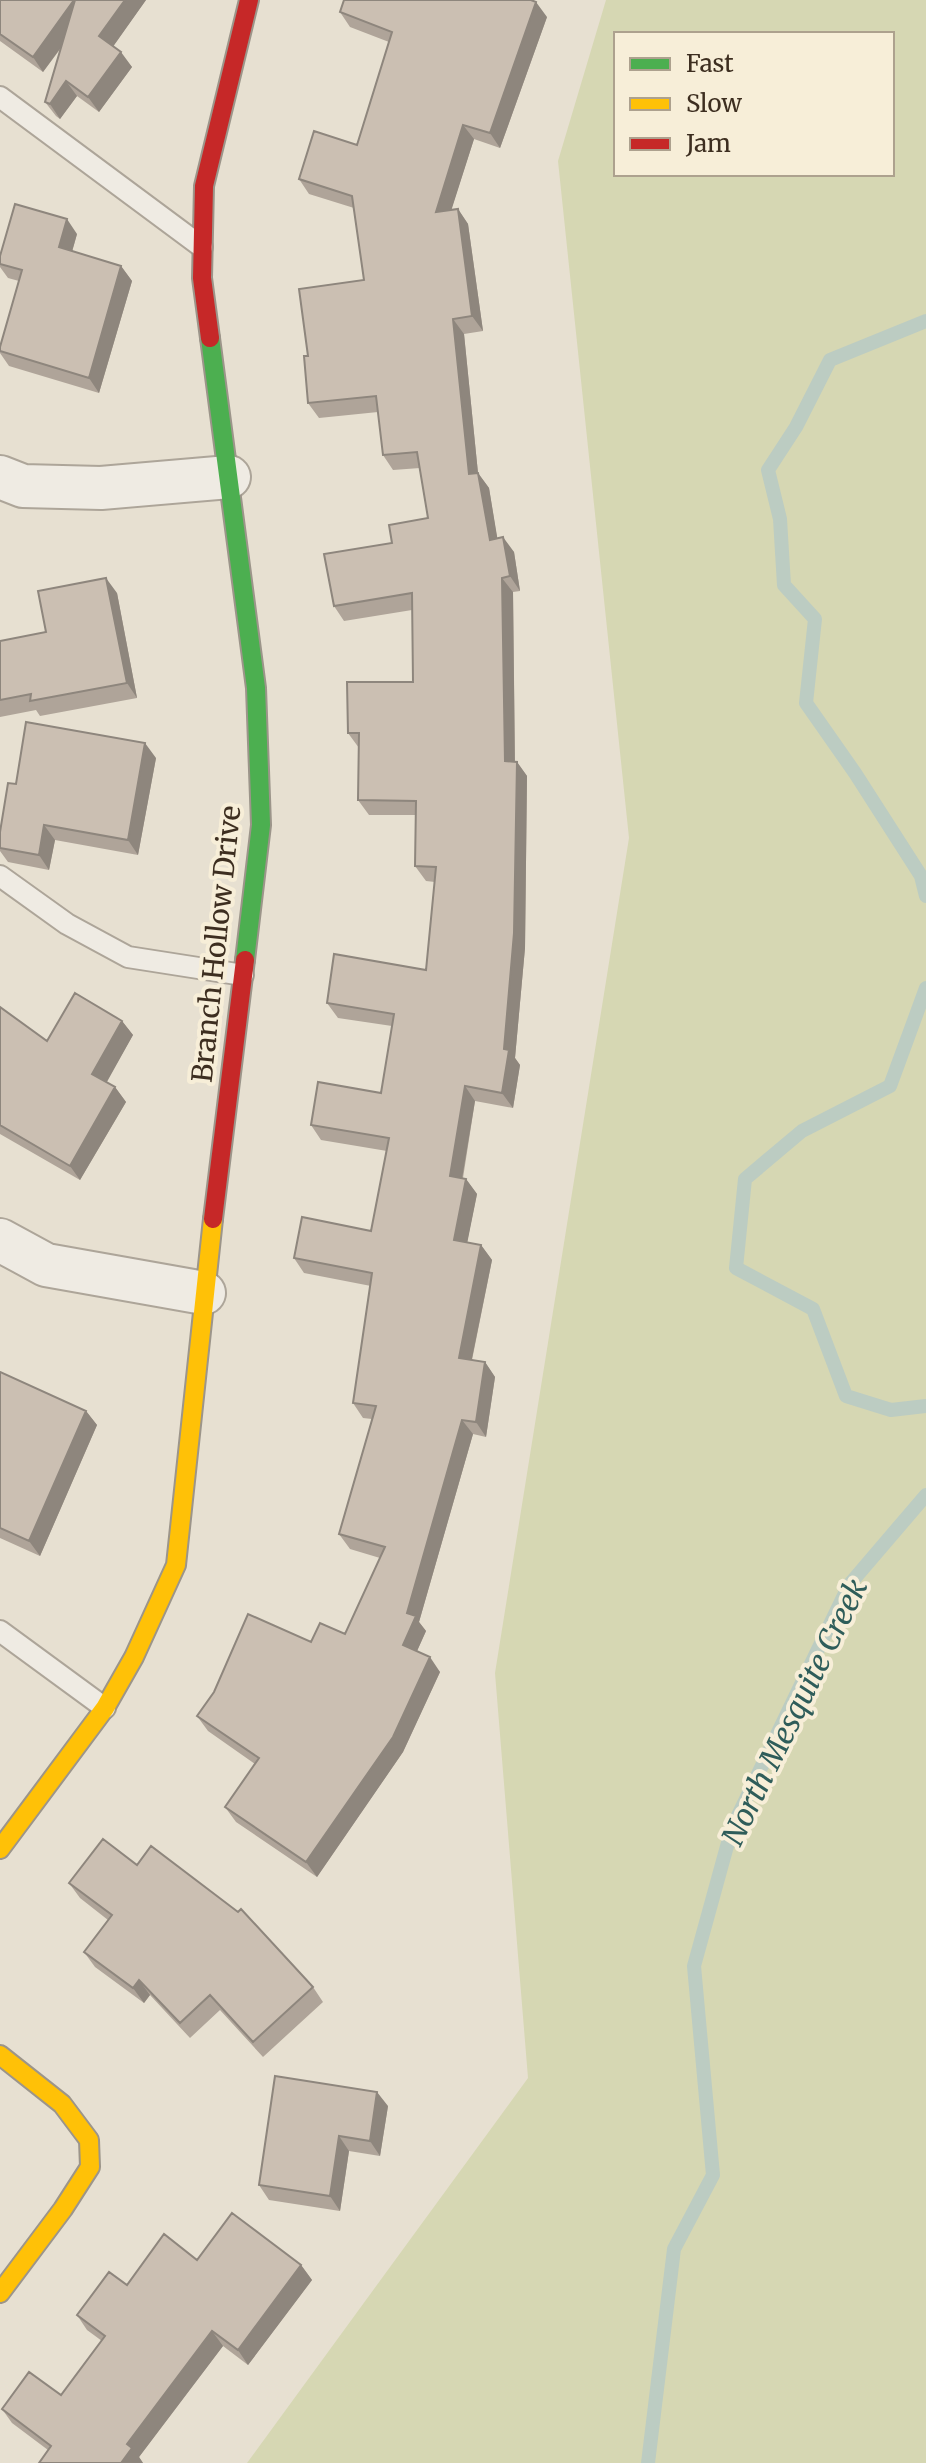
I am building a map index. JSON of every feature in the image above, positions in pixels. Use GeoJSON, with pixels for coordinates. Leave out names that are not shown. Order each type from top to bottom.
{"type":"FeatureCollection","features":[{"type":"Feature","properties":{"kind":"street","name":"Branch Hollow Drive"},"geometry":{"type":"LineString","coordinates":[[0,1849],[105,1708],[134,1657],[176,1565],[204,1293],[261,825],[256,688],[202,278],[204,186],[249,0]]}},
{"type":"Feature","properties":{"kind":"street"},"geometry":{"type":"LineString","coordinates":[[0,477],[23,486],[101,488],[229,477]]}},
{"type":"Feature","properties":{"kind":"street"},"geometry":{"type":"LineString","coordinates":[[0,1240],[46,1265],[204,1293]]}},
{"type":"Feature","properties":{"kind":"street"},"geometry":{"type":"LineString","coordinates":[[0,2055],[62,2104],[89,2140],[90,2167],[63,2209],[0,2293]]}},
{"type":"Feature","properties":{"kind":"lane"},"geometry":{"type":"LineString","coordinates":[[0,97],[203,248]]}},
{"type":"Feature","properties":{"kind":"lane"},"geometry":{"type":"LineString","coordinates":[[0,876],[67,924],[128,957],[243,975]]}},
{"type":"Feature","properties":{"kind":"lane"},"geometry":{"type":"LineString","coordinates":[[0,1631],[105,1708]]}},
{"type":"Feature","properties":{"kind":"green space"},"geometry":{"type":"Polygon","coordinates":[[[606,0],[926,0],[926,2463],[247,2463],[528,2078],[495,1673],[629,838],[558,161],[606,0]]]}},
{"type":"Feature","properties":{"kind":"building"},"geometry":{"type":"Polygon","coordinates":[[[0,0],[74,0],[33,57],[0,34],[0,0]]]}},
{"type":"Feature","properties":{"kind":"building"},"geometry":{"type":"Polygon","coordinates":[[[75,0],[125,0],[99,36],[121,52],[88,97],[66,81],[50,104],[45,102],[75,0]]]}},
{"type":"Feature","properties":{"kind":"building"},"geometry":{"type":"Polygon","coordinates":[[[344,0],[536,2],[490,133],[463,125],[436,212],[458,209],[472,316],[453,319],[469,474],[478,473],[490,540],[503,537],[510,576],[502,578],[505,761],[517,762],[514,933],[504,1049],[509,1050],[502,1093],[465,1086],[450,1176],[466,1179],[454,1240],[481,1245],[459,1358],[485,1362],[476,1422],[462,1420],[407,1613],[416,1616],[403,1645],[430,1657],[393,1737],[306,1862],[225,1807],[259,1758],[197,1716],[214,1692],[248,1614],[311,1642],[320,1623],[345,1634],[385,1547],[339,1534],[376,1406],[353,1403],[372,1273],[294,1258],[302,1217],[371,1231],[389,1138],[311,1125],[318,1082],[381,1093],[394,1014],[327,1003],[334,954],[426,970],[436,867],[415,866],[416,801],[358,800],[359,733],[348,733],[347,682],[413,682],[412,593],[334,606],[324,554],[392,543],[389,525],[428,518],[417,452],[383,455],[376,396],[308,403],[304,356],[308,356],[299,289],[364,280],[352,196],[299,179],[314,131],[357,145],[392,32],[340,12],[344,0]]]}},
{"type":"Feature","properties":{"kind":"building"},"geometry":{"type":"Polygon","coordinates":[[[15,204],[67,219],[59,247],[121,266],[89,378],[0,351],[22,270],[0,264],[15,204]]]}},
{"type":"Feature","properties":{"kind":"building"},"geometry":{"type":"Polygon","coordinates":[[[106,578],[127,683],[30,701],[31,694],[0,700],[0,641],[46,632],[38,591],[106,578]]]}},
{"type":"Feature","properties":{"kind":"building"},"geometry":{"type":"Polygon","coordinates":[[[26,722],[145,743],[128,840],[44,825],[39,855],[0,848],[8,783],[16,784],[26,722]]]}},
{"type":"Feature","properties":{"kind":"building"},"geometry":{"type":"Polygon","coordinates":[[[75,993],[122,1021],[92,1074],[115,1087],[70,1166],[0,1125],[0,1007],[47,1041],[75,993]]]}},
{"type":"Feature","properties":{"kind":"building"},"geometry":{"type":"Polygon","coordinates":[[[0,1372],[86,1411],[29,1541],[0,1528],[0,1372]]]}},
{"type":"Feature","properties":{"kind":"building"},"geometry":{"type":"Polygon","coordinates":[[[103,1839],[137,1865],[151,1846],[238,1912],[241,1909],[313,1987],[253,2042],[210,1995],[180,2023],[139,1980],[133,1988],[84,1952],[112,1915],[69,1883],[103,1839]]]}},
{"type":"Feature","properties":{"kind":"building"},"geometry":{"type":"Polygon","coordinates":[[[275,2076],[377,2092],[370,2141],[339,2136],[330,2196],[259,2185],[275,2076]]]}},
{"type":"Feature","properties":{"kind":"building"},"geometry":{"type":"Polygon","coordinates":[[[232,2213],[301,2265],[238,2350],[212,2331],[127,2444],[132,2448],[121,2463],[39,2463],[51,2446],[2,2409],[29,2372],[61,2395],[105,2336],[77,2315],[109,2272],[127,2285],[164,2234],[197,2260],[232,2213]]]}},
{"type":"Feature","properties":{"kind":"waterway","name":"North Mesquite Creek"},"geometry":{"type":"LineString","coordinates":[[926,321],[830,360],[796,427],[768,470],[780,519],[784,585],[815,619],[806,703],[921,876],[926,896]]}},
{"type":"Feature","properties":{"kind":"waterway","name":"North Mesquite Creek"},"geometry":{"type":"LineString","coordinates":[[926,988],[890,1086],[802,1131],[745,1179],[736,1268],[813,1309],[846,1396],[891,1410],[926,1406]]}},
{"type":"Feature","properties":{"kind":"waterway","name":"North Mesquite Creek"},"geometry":{"type":"LineString","coordinates":[[648,2463],[674,2249],[713,2175],[694,1966],[732,1828],[849,1585],[926,1495]]}},
{"type":"Feature","properties":{"kind":"traffic: fast"},"geometry":{"type":"LineString","coordinates":[[210,338],[256,688],[261,825],[245,960]]}},
{"type":"Feature","properties":{"kind":"traffic: slow"},"geometry":{"type":"LineString","coordinates":[[0,1849],[105,1708],[134,1657],[176,1565],[213,1219]]}},
{"type":"Feature","properties":{"kind":"traffic: slow"},"geometry":{"type":"LineString","coordinates":[[0,2055],[62,2104],[89,2140],[90,2167],[63,2209],[0,2293]]}},
{"type":"Feature","properties":{"kind":"traffic: jam"},"geometry":{"type":"LineString","coordinates":[[210,338],[202,278],[204,186],[249,0]]}},
{"type":"Feature","properties":{"kind":"traffic: jam"},"geometry":{"type":"LineString","coordinates":[[213,1219],[245,960]]}}]}
